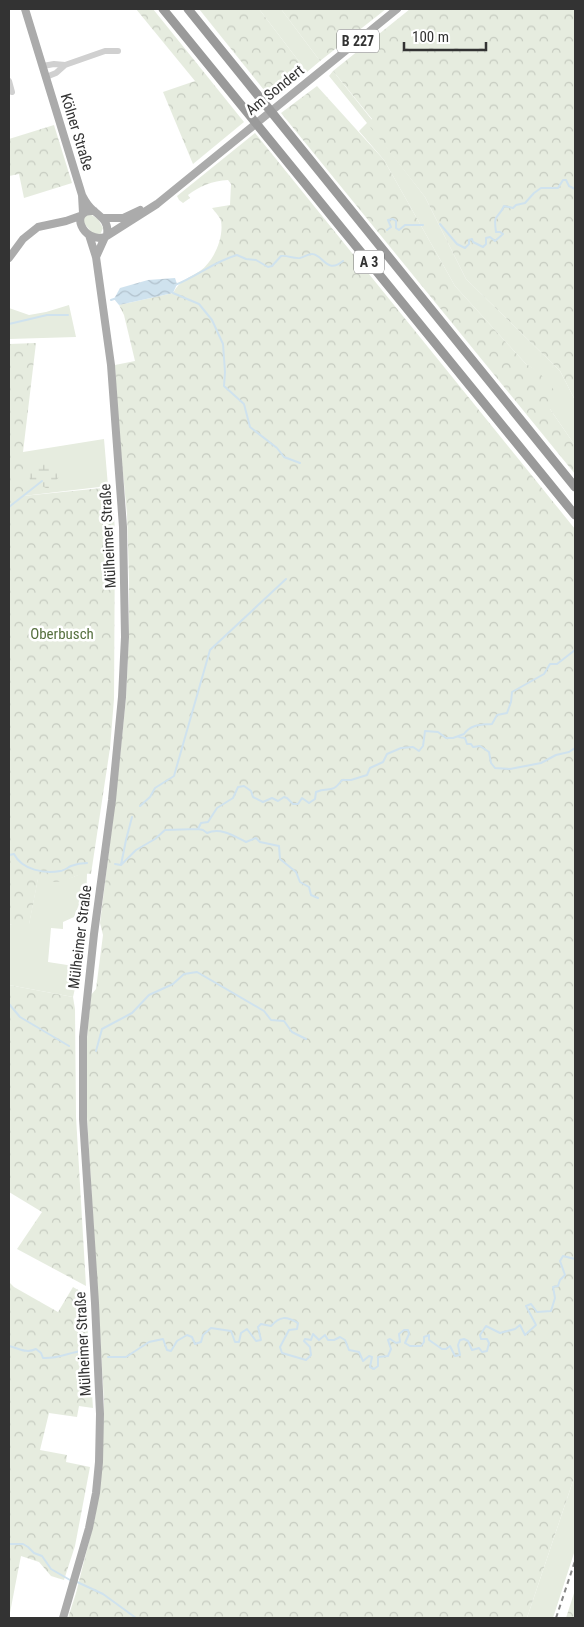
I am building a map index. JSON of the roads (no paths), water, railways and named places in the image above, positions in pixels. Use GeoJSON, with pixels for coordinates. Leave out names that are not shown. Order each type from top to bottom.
{"type":"FeatureCollection","features":[{"type":"Feature","properties":{"kind":"highway","name":"A 3"},"geometry":{"type":"LineString","coordinates":[[163,9],[575,515]]}},
{"type":"Feature","properties":{"kind":"highway","name":"A 3"},"geometry":{"type":"LineString","coordinates":[[188,9],[575,487]]}},
{"type":"Feature","properties":{"kind":"main road","name":"Kölner Straße"},"geometry":{"type":"LineString","coordinates":[[25,9],[82,195],[82,214]]}},
{"type":"Feature","properties":{"kind":"main road","name":"Am Sondert"},"geometry":{"type":"LineString","coordinates":[[106,236],[157,204],[397,9]]}},
{"type":"Feature","properties":{"kind":"main road","name":"Am Sondert"},"geometry":{"type":"LineString","coordinates":[[103,218],[122,218],[141,210],[170,193]]}},
{"type":"Feature","properties":{"kind":"main road","name":"Kölner Straße"},"geometry":{"type":"LineString","coordinates":[[82,195],[94,211]]}},
{"type":"Feature","properties":{"kind":"main road"},"geometry":{"type":"LineString","coordinates":[[9,258],[23,239],[38,227],[66,221],[88,211],[94,211],[103,218],[107,225],[106,236],[96,257]]}},
{"type":"Feature","properties":{"kind":"main road"},"geometry":{"type":"LineString","coordinates":[[81,226],[82,214]]}},
{"type":"Feature","properties":{"kind":"main road"},"geometry":{"type":"LineString","coordinates":[[66,221],[81,226],[94,238],[106,236]]}},
{"type":"Feature","properties":{"kind":"main road","name":"Mülheimer Straße"},"geometry":{"type":"LineString","coordinates":[[63,1618],[89,1528],[96,1493],[99,1462],[100,1414],[83,1119],[83,1037],[113,790],[122,697],[125,637],[123,527],[111,365],[96,257],[89,235]]}},
{"type":"Feature","properties":{"kind":"street","name":"Kölner Straße"},"geometry":{"type":"LineString","coordinates":[[46,77],[56,73],[65,65],[105,51],[118,52]]}},
{"type":"Feature","properties":{"kind":"street","name":"Kölner Straße"},"geometry":{"type":"LineString","coordinates":[[43,66],[65,65]]}},
{"type":"Feature","properties":{"kind":"street"},"geometry":{"type":"LineString","coordinates":[[9,83],[12,92]]}},
{"type":"Feature","properties":{"kind":"water"},"geometry":{"type":"Polygon","coordinates":[[[175,278],[177,284],[173,293],[119,305],[114,299],[120,288],[148,280],[175,278]]]}},
{"type":"Feature","properties":{"kind":"waterway"},"geometry":{"type":"LineString","coordinates":[[440,224],[457,244],[465,248],[469,244],[469,240],[472,239],[473,242],[483,247],[486,244],[486,238],[490,237],[495,241],[503,234],[496,232],[495,221],[504,206],[513,208],[516,205],[525,203],[541,188],[558,188],[563,180],[566,180],[569,186],[575,189]]}},
{"type":"Feature","properties":{"kind":"waterway"},"geometry":{"type":"LineString","coordinates":[[387,230],[391,227],[388,220],[393,219],[396,221],[396,228],[399,230],[405,225],[423,225]]}},
{"type":"Feature","properties":{"kind":"waterway"},"geometry":{"type":"LineString","coordinates":[[175,285],[221,261],[237,255],[246,259],[256,260],[268,267],[272,266],[281,256],[300,258],[312,254],[333,266],[343,261]]}},
{"type":"Feature","properties":{"kind":"waterway"},"geometry":{"type":"LineString","coordinates":[[173,293],[199,304],[212,320],[223,344],[224,386],[244,404],[250,427],[277,448],[284,457],[300,463]]}},
{"type":"Feature","properties":{"kind":"waterway"},"geometry":{"type":"LineString","coordinates":[[111,300],[117,298]]}},
{"type":"Feature","properties":{"kind":"waterway"},"geometry":{"type":"LineString","coordinates":[[9,324],[47,315],[68,315]]}},
{"type":"Feature","properties":{"kind":"waterway"},"geometry":{"type":"LineString","coordinates":[[9,507],[42,481]]}},
{"type":"Feature","properties":{"kind":"waterway"},"geometry":{"type":"LineString","coordinates":[[140,806],[150,797],[155,788],[174,776],[210,650],[286,579]]}},
{"type":"Feature","properties":{"kind":"waterway"},"geometry":{"type":"LineString","coordinates":[[115,864],[121,865],[136,850],[155,839],[165,830],[198,829],[201,823],[208,822],[217,808],[233,798],[238,787],[244,786],[251,791],[253,797],[263,802],[272,798],[278,801],[284,797],[293,804],[298,804],[302,798],[309,803],[315,799],[316,792],[320,790],[332,789],[342,780],[351,780],[367,775],[370,768],[383,762],[387,754],[401,748],[413,747],[419,751],[423,746],[425,731],[438,732],[446,738],[453,738],[464,734],[473,727],[492,724],[497,715],[507,713],[512,692],[544,674],[550,664],[557,664],[575,650]]}},
{"type":"Feature","properties":{"kind":"waterway"},"geometry":{"type":"LineString","coordinates":[[459,737],[465,738],[467,744],[471,744],[473,747],[480,746],[489,752],[491,763],[495,768],[510,769],[541,763],[575,748]]}},
{"type":"Feature","properties":{"kind":"waterway"},"geometry":{"type":"LineString","coordinates":[[121,865],[132,817]]}},
{"type":"Feature","properties":{"kind":"waterway"},"geometry":{"type":"LineString","coordinates":[[198,829],[207,833],[212,831],[222,832],[246,842],[256,838],[260,842],[279,846],[280,859],[296,872],[300,882],[309,887],[311,895],[318,898]]}},
{"type":"Feature","properties":{"kind":"waterway"},"geometry":{"type":"LineString","coordinates":[[9,855],[14,854],[22,864],[34,870],[48,872],[61,871],[71,866],[87,863]]}},
{"type":"Feature","properties":{"kind":"waterway"},"geometry":{"type":"LineString","coordinates":[[96,1051],[102,1029],[132,1013],[149,995],[173,984],[184,974],[197,972],[264,1011],[271,1020],[284,1021],[292,1032],[306,1039]]}},
{"type":"Feature","properties":{"kind":"waterway"},"geometry":{"type":"LineString","coordinates":[[9,1004],[20,1017],[69,1046]]}},
{"type":"Feature","properties":{"kind":"waterway"},"geometry":{"type":"LineString","coordinates":[[108,1357],[126,1357],[149,1342],[163,1339],[167,1350],[171,1351],[177,1341],[187,1335],[192,1337],[195,1344],[201,1342],[203,1335],[211,1328],[231,1331],[235,1342],[239,1342],[241,1333],[247,1329],[256,1341],[261,1340],[258,1327],[261,1324],[271,1326],[277,1320],[283,1318],[298,1323],[297,1329],[289,1330],[280,1347],[282,1353],[306,1360],[311,1355],[310,1347],[304,1341],[305,1339],[311,1340],[313,1334],[319,1340],[325,1335],[328,1340],[340,1337],[345,1340],[349,1350],[359,1352],[363,1361],[369,1356],[372,1357],[370,1367],[374,1369],[378,1366],[378,1357],[388,1356],[391,1349],[388,1340],[390,1339],[396,1343],[400,1342],[399,1334],[404,1330],[408,1330],[409,1334],[405,1343],[410,1346],[421,1346],[424,1342],[424,1337],[429,1335],[429,1340],[442,1349],[450,1346],[455,1356],[460,1355],[458,1345],[460,1340],[464,1339],[468,1341],[472,1350],[479,1348],[482,1352],[487,1351],[489,1343],[487,1339],[481,1339],[480,1335],[486,1326],[500,1333],[515,1329],[520,1325],[525,1335],[536,1325],[526,1306],[531,1304],[537,1312],[551,1311],[555,1298],[553,1287],[558,1286],[560,1280],[565,1275],[560,1261],[563,1256],[575,1259]]}},
{"type":"Feature","properties":{"kind":"waterway"},"geometry":{"type":"LineString","coordinates":[[9,1346],[26,1351],[36,1349],[43,1358],[58,1357],[81,1351]]}},
{"type":"Feature","properties":{"kind":"waterway"},"geometry":{"type":"LineString","coordinates":[[9,1544],[23,1544],[34,1553],[42,1556],[51,1569],[70,1580]]}},
{"type":"Feature","properties":{"kind":"waterway"},"geometry":{"type":"LineString","coordinates":[[75,1581],[103,1594],[136,1618]]}},
{"type":"Feature","properties":{"kind":"railway"},"geometry":{"type":"LineString","coordinates":[[556,1618],[575,1561]]}},
{"type":"Feature","properties":{"kind":"park label","name":"Oberbusch"},"geometry":{"type":"Point","coordinates":[62,634]}}]}
